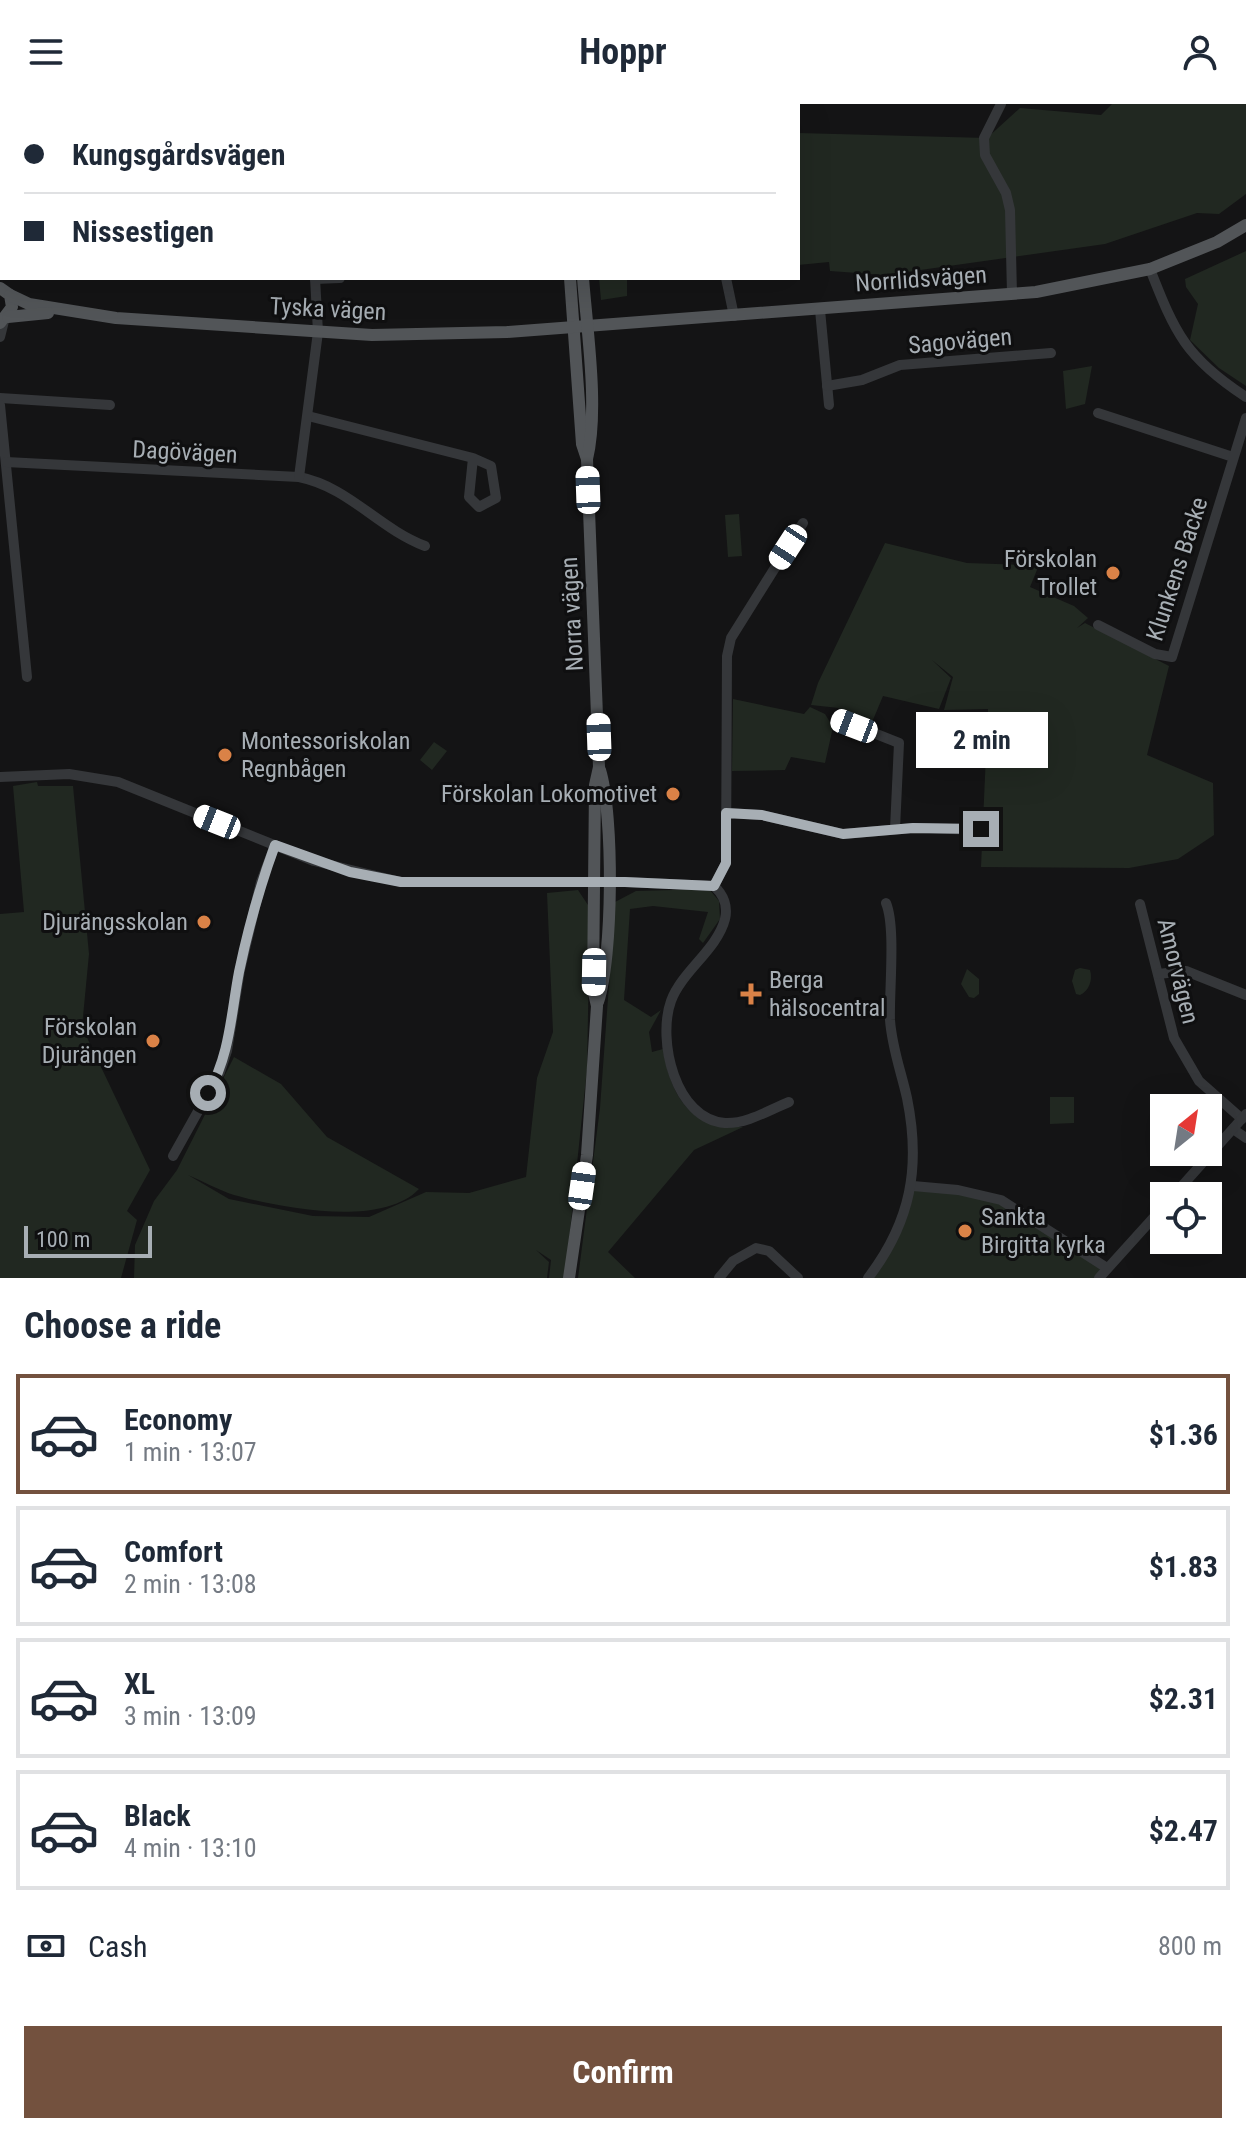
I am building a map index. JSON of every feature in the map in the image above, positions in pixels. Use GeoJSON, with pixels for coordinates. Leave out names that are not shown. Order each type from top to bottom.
{"type":"FeatureCollection","features":[{"type":"Feature","properties":{"kind":"main road","name":"Norrlidsvägen"},"geometry":{"type":"LineString","coordinates":[[587,327],[1012,294],[1098,281],[1150,269],[1217,242],[1246,225]]}},
{"type":"Feature","properties":{"kind":"main road","name":"Norra vägen"},"geometry":{"type":"LineString","coordinates":[[569,1278],[587,1155],[609,882],[607,810],[599,767],[587,459],[582,444],[570,280]]}},
{"type":"Feature","properties":{"kind":"main road","name":"Norra vägen"},"geometry":{"type":"LineString","coordinates":[[583,280],[591,444],[587,459]]}},
{"type":"Feature","properties":{"kind":"main road","name":"Tyska vägen"},"geometry":{"type":"LineString","coordinates":[[4,288],[29,304],[67,312],[318,332],[372,335],[587,327]]}},
{"type":"Feature","properties":{"kind":"main road"},"geometry":{"type":"LineString","coordinates":[[4,288],[12,307],[4,320]]}},
{"type":"Feature","properties":{"kind":"main road","name":"Tyska vägen"},"geometry":{"type":"LineString","coordinates":[[4,320],[67,312]]}},
{"type":"Feature","properties":{"kind":"main road","name":"Norra vägen"},"geometry":{"type":"LineString","coordinates":[[597,1006],[593,989],[595,785],[599,767]]}},
{"type":"Feature","properties":{"kind":"street"},"geometry":{"type":"LineString","coordinates":[[1001,104],[984,138],[985,155],[1006,193],[1010,210],[1012,294]]}},
{"type":"Feature","properties":{"kind":"street"},"geometry":{"type":"LineString","coordinates":[[1150,269],[1163,308],[1186,348],[1219,379],[1246,397]]}},
{"type":"Feature","properties":{"kind":"street"},"geometry":{"type":"LineString","coordinates":[[299,477],[318,332],[315,280]]}},
{"type":"Feature","properties":{"kind":"street"},"geometry":{"type":"LineString","coordinates":[[726,280],[734,316]]}},
{"type":"Feature","properties":{"kind":"street"},"geometry":{"type":"LineString","coordinates":[[820,310],[829,405]]}},
{"type":"Feature","properties":{"kind":"street"},"geometry":{"type":"LineString","coordinates":[[0,337],[4,320]]}},
{"type":"Feature","properties":{"kind":"street","name":"Sagovägen"},"geometry":{"type":"LineString","coordinates":[[827,386],[862,380],[900,365],[1051,353]]}},
{"type":"Feature","properties":{"kind":"street"},"geometry":{"type":"LineString","coordinates":[[0,398],[110,405]]}},
{"type":"Feature","properties":{"kind":"street"},"geometry":{"type":"LineString","coordinates":[[0,405],[4,475],[27,677]]}},
{"type":"Feature","properties":{"kind":"street"},"geometry":{"type":"LineString","coordinates":[[1098,413],[1233,457]]}},
{"type":"Feature","properties":{"kind":"street"},"geometry":{"type":"LineString","coordinates":[[308,416],[473,458]]}},
{"type":"Feature","properties":{"kind":"street","name":"Klunkens Backe"},"geometry":{"type":"LineString","coordinates":[[1098,625],[1155,654],[1172,657],[1246,418]]}},
{"type":"Feature","properties":{"kind":"street","name":"Dagövägen"},"geometry":{"type":"LineString","coordinates":[[4,461],[299,477],[337,489],[398,536],[425,546]]}},
{"type":"Feature","properties":{"kind":"street"},"geometry":{"type":"LineString","coordinates":[[714,886],[726,863],[727,656],[731,638],[803,523]]}},
{"type":"Feature","properties":{"kind":"street"},"geometry":{"type":"LineString","coordinates":[[836,718],[899,743],[895,829]]}},
{"type":"Feature","properties":{"kind":"street"},"geometry":{"type":"LineString","coordinates":[[0,777],[69,774],[118,782],[350,872],[401,882],[609,882],[714,886]]}},
{"type":"Feature","properties":{"kind":"street"},"geometry":{"type":"LineString","coordinates":[[726,813],[762,815],[843,834],[895,829],[988,830]]}},
{"type":"Feature","properties":{"kind":"street"},"geometry":{"type":"LineString","coordinates":[[173,1156],[220,1072],[227,1051],[240,970],[261,882],[275,845]]}},
{"type":"Feature","properties":{"kind":"street"},"geometry":{"type":"LineString","coordinates":[[714,886],[724,901],[724,922],[685,973],[669,1005],[666,1037],[673,1075],[693,1107],[706,1117],[724,1123],[746,1120],[789,1102]]}},
{"type":"Feature","properties":{"kind":"street"},"geometry":{"type":"LineString","coordinates":[[868,1278],[901,1221],[913,1186],[913,1140],[907,1097],[893,1048],[886,903]]}},
{"type":"Feature","properties":{"kind":"street","name":"Amorvägen"},"geometry":{"type":"LineString","coordinates":[[1140,904],[1174,1038],[1199,1081],[1244,1116]]}},
{"type":"Feature","properties":{"kind":"street"},"geometry":{"type":"LineString","coordinates":[[1158,974],[1186,971],[1246,995]]}},
{"type":"Feature","properties":{"kind":"street"},"geometry":{"type":"LineString","coordinates":[[1186,1182],[1244,1116]]}},
{"type":"Feature","properties":{"kind":"street"},"geometry":{"type":"LineString","coordinates":[[1233,1129],[1246,1138]]}},
{"type":"Feature","properties":{"kind":"street"},"geometry":{"type":"LineString","coordinates":[[913,1186],[958,1190],[1001,1200],[1107,1268]]}},
{"type":"Feature","properties":{"kind":"street"},"geometry":{"type":"LineString","coordinates":[[1099,1278],[1150,1221]]}},
{"type":"Feature","properties":{"kind":"street"},"geometry":{"type":"LineString","coordinates":[[719,1278],[733,1261],[756,1248],[769,1251],[798,1278]]}},
{"type":"Feature","properties":{"kind":"shaded area"},"geometry":{"type":"Polygon","coordinates":[[[1112,104],[1246,104],[1246,194],[1219,214],[1197,213],[1105,244],[885,275],[830,271],[829,262],[800,265],[800,133],[987,138],[1020,108],[1101,115],[1112,104]]]}},
{"type":"Feature","properties":{"kind":"shaded area"},"geometry":{"type":"Polygon","coordinates":[[[1246,251],[1246,386],[1219,368],[1190,340],[1198,304],[1186,287],[1185,279],[1246,251]]]}},
{"type":"Feature","properties":{"kind":"shaded area"},"geometry":{"type":"Polygon","coordinates":[[[599,280],[627,280],[627,296],[601,300],[599,280]]]}},
{"type":"Feature","properties":{"kind":"shaded area"},"geometry":{"type":"Polygon","coordinates":[[[1092,366],[1085,404],[1066,409],[1063,371],[1092,366]]]}},
{"type":"Feature","properties":{"kind":"shaded area"},"geometry":{"type":"Polygon","coordinates":[[[739,514],[742,556],[728,557],[725,515],[739,514]]]}},
{"type":"Feature","properties":{"kind":"shaded area"},"geometry":{"type":"Polygon","coordinates":[[[885,543],[967,563],[1025,565],[1038,554],[1043,555],[1030,587],[1074,606],[1088,618],[1077,628],[1085,623],[1169,666],[1147,755],[1213,783],[1214,835],[1178,859],[1129,868],[981,867],[988,709],[944,710],[953,677],[932,660],[951,678],[939,709],[883,696],[870,727],[848,718],[839,708],[811,705],[818,683],[885,543]]]}},
{"type":"Feature","properties":{"kind":"shaded area"},"geometry":{"type":"Polygon","coordinates":[[[733,699],[804,714],[810,707],[825,714],[833,727],[825,763],[791,757],[785,770],[732,771],[733,699]]]}},
{"type":"Feature","properties":{"kind":"shaded area"},"geometry":{"type":"Polygon","coordinates":[[[434,742],[447,751],[432,770],[420,760],[434,742]]]}},
{"type":"Feature","properties":{"kind":"shaded area"},"geometry":{"type":"Polygon","coordinates":[[[37,782],[38,786],[73,786],[89,954],[82,1027],[150,1170],[127,1211],[137,1220],[121,1278],[0,1278],[0,914],[24,912],[13,786],[37,782]]]}},
{"type":"Feature","properties":{"kind":"shaded area"},"geometry":{"type":"Polygon","coordinates":[[[709,889],[719,901],[720,919],[703,943],[699,939],[708,912],[653,906],[630,909],[624,1000],[651,1017],[661,1010],[649,1032],[652,1052],[663,1049],[671,1082],[686,1107],[709,1122],[743,1127],[694,1150],[608,1252],[635,1278],[578,1278],[600,1108],[615,902],[636,891],[709,889]]]}},
{"type":"Feature","properties":{"kind":"shaded area"},"geometry":{"type":"Polygon","coordinates":[[[578,890],[590,908],[587,1069],[565,1278],[549,1278],[551,1260],[536,1250],[549,1262],[547,1278],[134,1278],[135,1245],[154,1201],[177,1170],[234,1057],[281,1084],[327,1137],[419,1189],[402,1201],[381,1208],[330,1212],[234,1195],[188,1175],[229,1199],[313,1216],[369,1217],[426,1192],[469,1193],[526,1177],[537,1078],[553,1032],[547,893],[578,890]]]}},
{"type":"Feature","properties":{"kind":"shaded area"},"geometry":{"type":"Polygon","coordinates":[[[967,969],[979,979],[979,994],[974,998],[969,997],[961,984],[967,969]]]}},
{"type":"Feature","properties":{"kind":"shaded area"},"geometry":{"type":"Polygon","coordinates":[[[1075,970],[1090,970],[1091,978],[1090,985],[1080,995],[1076,994],[1072,981],[1075,970]]]}},
{"type":"Feature","properties":{"kind":"shaded area"},"geometry":{"type":"Polygon","coordinates":[[[1050,1097],[1074,1097],[1074,1123],[1050,1124],[1050,1097]]]}},
{"type":"Feature","properties":{"kind":"shaded area"},"geometry":{"type":"Polygon","coordinates":[[[913,1186],[1001,1200],[1107,1268],[1099,1278],[868,1278],[881,1261],[913,1186]]]}},
{"type":"Feature","properties":{"kind":"place","name":"Förskolan Trollet"},"geometry":{"type":"Point","coordinates":[1113,573]}},
{"type":"Feature","properties":{"kind":"place","name":"Montessoriskolan Regnbågen"},"geometry":{"type":"Point","coordinates":[225,755]}},
{"type":"Feature","properties":{"kind":"place","name":"Förskolan Lokomotivet"},"geometry":{"type":"Point","coordinates":[673,794]}},
{"type":"Feature","properties":{"kind":"place","name":"Djurängsskolan"},"geometry":{"type":"Point","coordinates":[204,922]}},
{"type":"Feature","properties":{"kind":"place","name":"Berga hälsocentral"},"geometry":{"type":"Point","coordinates":[751,994]}},
{"type":"Feature","properties":{"kind":"place","name":"Förskolan Djurängen"},"geometry":{"type":"Point","coordinates":[153,1041]}},
{"type":"Feature","properties":{"kind":"place","name":"Sankta Birgitta kyrka"},"geometry":{"type":"Point","coordinates":[965,1231]}},
{"type":"Feature","properties":{"kind":"route"},"geometry":{"type":"LineString","coordinates":[[208,1093],[227,1051],[240,970],[261,882],[275,845],[350,872],[401,882],[625,882],[714,886],[726,863],[726,813],[762,815],[843,834],[913,828],[981,829]]}}]}
